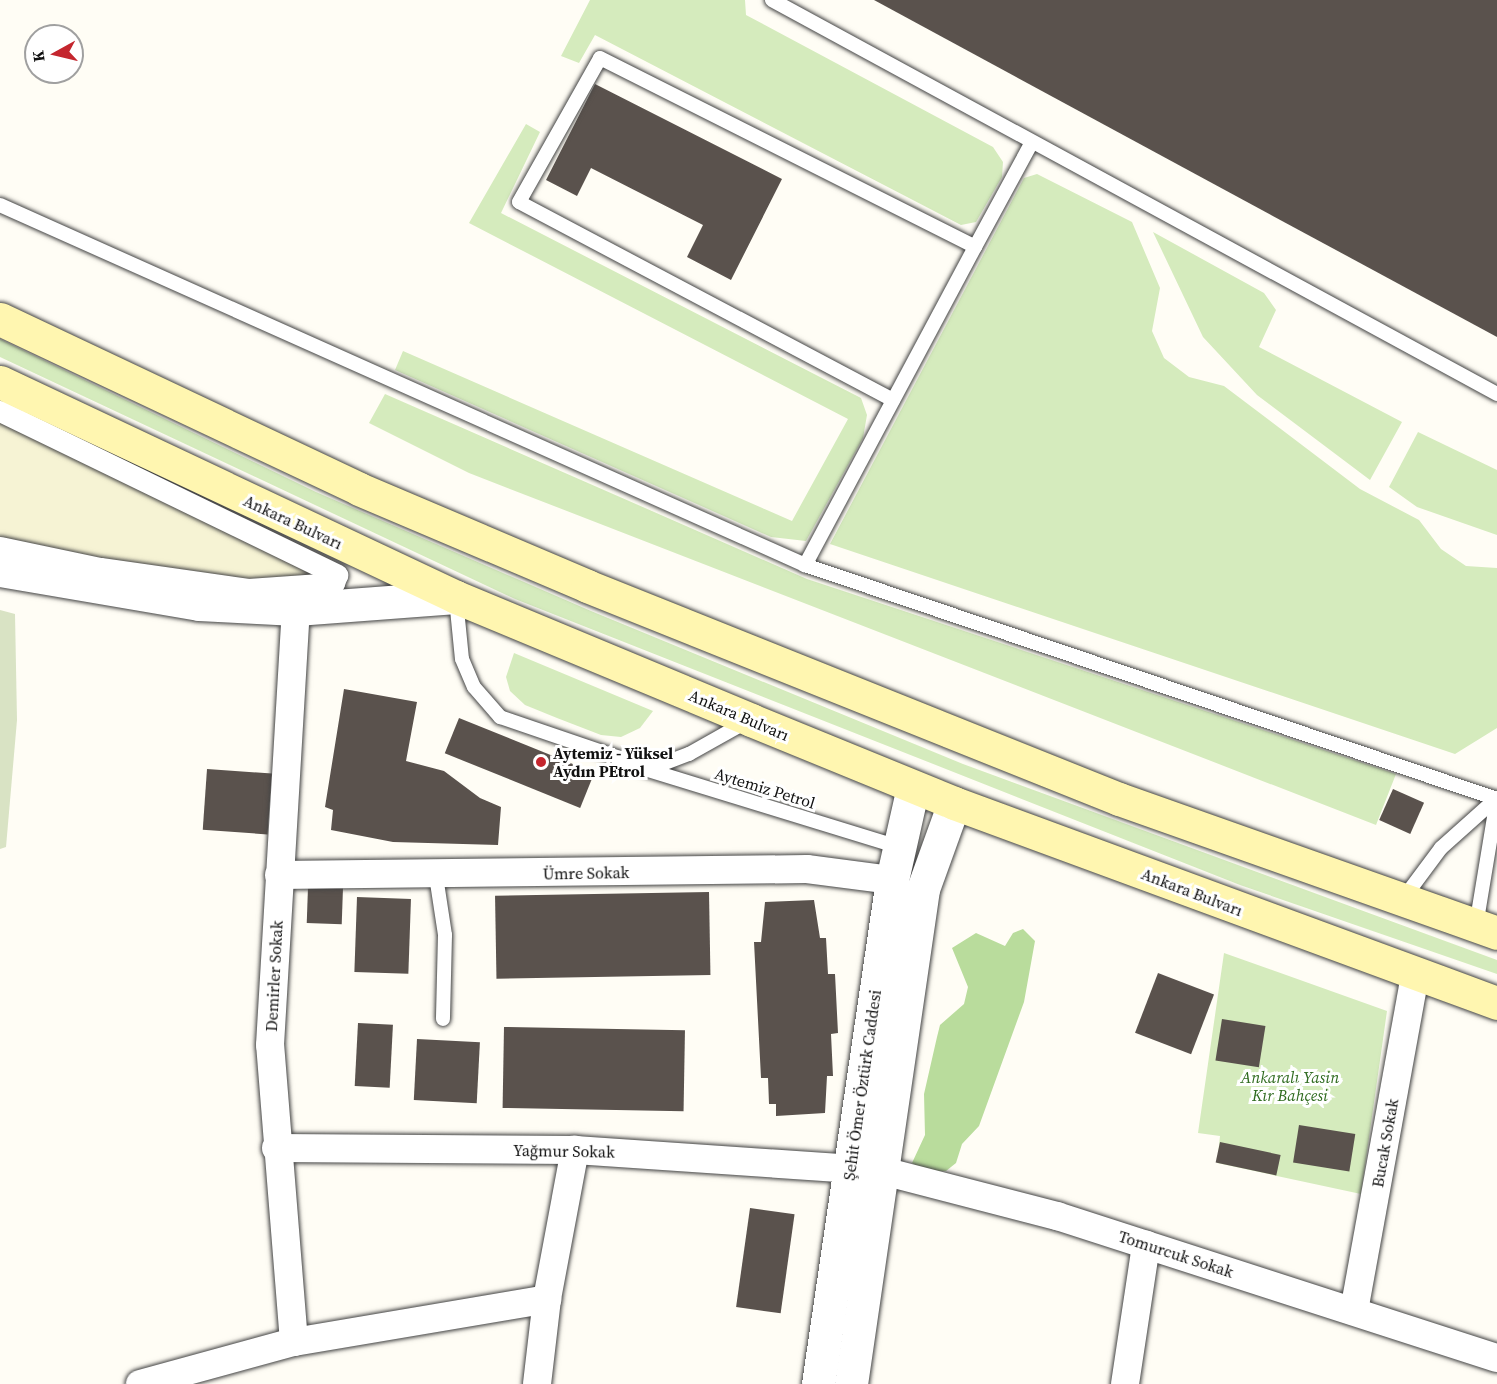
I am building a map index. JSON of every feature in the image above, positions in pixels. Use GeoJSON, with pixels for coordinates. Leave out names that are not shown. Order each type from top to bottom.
{"type":"FeatureCollection","features":[{"type":"Feature","properties":{"kind":"main road"},"geometry":{"type":"LineString","coordinates":[[0,319],[359,489],[587,586],[1119,799],[1486,929]]}},
{"type":"Feature","properties":{"kind":"main road","name":"Ankara Bulvarı"},"geometry":{"type":"LineString","coordinates":[[0,382],[456,597],[751,720],[954,803],[1415,976],[1497,1003]]}},
{"type":"Feature","properties":{"kind":"street"},"geometry":{"type":"LineString","coordinates":[[0,411],[337,575],[334,584],[248,589],[100,568],[0,548]]}},
{"type":"Feature","properties":{"kind":"street"},"geometry":{"type":"LineString","coordinates":[[0,570],[143,598],[296,609],[456,597]]}},
{"type":"Feature","properties":{"kind":"street","name":"Demirler Sokak"},"geometry":{"type":"LineString","coordinates":[[294,1342],[276,1148],[270,1045],[296,609]]}},
{"type":"Feature","properties":{"kind":"street","name":"Şehit Ömer Öztürk Caddesi"},"geometry":{"type":"LineString","coordinates":[[818,1384],[892,880],[913,787]]}},
{"type":"Feature","properties":{"kind":"street","name":"Şehit Ömer Öztürk Caddesi"},"geometry":{"type":"LineString","coordinates":[[851,1384],[923,889],[954,803]]}},
{"type":"Feature","properties":{"kind":"street","name":"Ümre Sokak"},"geometry":{"type":"LineString","coordinates":[[279,875],[436,876],[807,869],[892,880]]}},
{"type":"Feature","properties":{"kind":"street","name":"Bucak Sokak"},"geometry":{"type":"LineString","coordinates":[[1354,1311],[1415,976]]}},
{"type":"Feature","properties":{"kind":"street","name":"Yağmur Sokak"},"geometry":{"type":"LineString","coordinates":[[276,1148],[575,1150],[851,1167]]}},
{"type":"Feature","properties":{"kind":"street"},"geometry":{"type":"LineString","coordinates":[[537,1384],[547,1299],[575,1150]]}},
{"type":"Feature","properties":{"kind":"street","name":"Tomurcuk Sokak"},"geometry":{"type":"LineString","coordinates":[[851,1167],[883,1171],[1057,1216],[1497,1358]]}},
{"type":"Feature","properties":{"kind":"street"},"geometry":{"type":"LineString","coordinates":[[1125,1384],[1146,1245]]}},
{"type":"Feature","properties":{"kind":"street"},"geometry":{"type":"LineString","coordinates":[[140,1384],[294,1342],[547,1299]]}},
{"type":"Feature","properties":{"kind":"lane"},"geometry":{"type":"LineString","coordinates":[[772,0],[1497,394]]}},
{"type":"Feature","properties":{"kind":"lane"},"geometry":{"type":"LineString","coordinates":[[893,400],[519,202],[600,58],[975,247]]}},
{"type":"Feature","properties":{"kind":"lane"},"geometry":{"type":"LineString","coordinates":[[805,565],[1032,141]]}},
{"type":"Feature","properties":{"kind":"lane"},"geometry":{"type":"LineString","coordinates":[[0,205],[805,565],[1497,799]]}},
{"type":"Feature","properties":{"kind":"lane","name":"Aytemiz Petrol"},"geometry":{"type":"LineString","coordinates":[[456,597],[462,660],[488,706],[500,717],[622,762],[898,847]]}},
{"type":"Feature","properties":{"kind":"lane","name":"Aytemiz Petrol"},"geometry":{"type":"LineString","coordinates":[[622,762],[665,763],[751,720]]}},
{"type":"Feature","properties":{"kind":"lane"},"geometry":{"type":"LineString","coordinates":[[1402,901],[1441,849],[1497,799]]}},
{"type":"Feature","properties":{"kind":"lane"},"geometry":{"type":"LineString","coordinates":[[1486,929],[1497,799]]}},
{"type":"Feature","properties":{"kind":"lane"},"geometry":{"type":"LineString","coordinates":[[436,876],[445,935],[443,1019]]}},
{"type":"Feature","properties":{"kind":"shaded area"},"geometry":{"type":"Polygon","coordinates":[[[0,420],[332,578],[227,580],[0,542],[0,420]]]}},
{"type":"Feature","properties":{"kind":"green space"},"geometry":{"type":"Polygon","coordinates":[[[590,0],[745,0],[746,15],[993,147],[1003,162],[1002,177],[976,222],[961,225],[595,35],[579,63],[561,56],[590,0]]]}},
{"type":"Feature","properties":{"kind":"green space"},"geometry":{"type":"Polygon","coordinates":[[[526,124],[540,132],[501,213],[861,398],[867,415],[863,438],[806,541],[771,537],[395,370],[403,351],[792,521],[848,419],[469,223],[526,124]]]}},
{"type":"Feature","properties":{"kind":"green space"},"geometry":{"type":"Polygon","coordinates":[[[1037,174],[1132,222],[1160,288],[1152,331],[1164,358],[1189,377],[1224,386],[1360,489],[1419,520],[1441,549],[1466,566],[1497,568],[1497,728],[1455,754],[830,544],[1024,178],[1037,174]]]}},
{"type":"Feature","properties":{"kind":"green space"},"geometry":{"type":"Polygon","coordinates":[[[1153,232],[1264,293],[1276,310],[1259,347],[1402,422],[1370,480],[1257,395],[1203,337],[1153,232]]]}},
{"type":"Feature","properties":{"kind":"green space"},"geometry":{"type":"Polygon","coordinates":[[[0,339],[316,492],[591,611],[963,764],[1497,960],[1497,974],[1240,885],[515,599],[0,357],[0,339]]]}},
{"type":"Feature","properties":{"kind":"green space"},"geometry":{"type":"Polygon","coordinates":[[[385,394],[807,579],[1396,774],[1376,825],[469,473],[369,423],[385,394]]]}},
{"type":"Feature","properties":{"kind":"green space"},"geometry":{"type":"Polygon","coordinates":[[[1418,432],[1497,470],[1497,535],[1417,507],[1389,487],[1418,432]]]}},
{"type":"Feature","properties":{"kind":"green space"},"geometry":{"type":"Polygon","coordinates":[[[0,610],[15,614],[17,720],[6,847],[0,849],[0,610]]]}},
{"type":"Feature","properties":{"kind":"green space"},"geometry":{"type":"Polygon","coordinates":[[[514,653],[653,711],[640,728],[621,737],[601,735],[525,705],[510,691],[506,677],[514,653]]]}},
{"type":"Feature","properties":{"kind":"green space"},"geometry":{"type":"Polygon","coordinates":[[[1023,929],[1035,941],[1024,1002],[979,1126],[962,1144],[956,1163],[946,1171],[926,1172],[912,1163],[925,1135],[924,1094],[940,1025],[964,1004],[968,987],[952,948],[976,933],[1005,946],[1013,933],[1023,929]]]}},
{"type":"Feature","properties":{"kind":"green space","name":"Ankaralı Yasin Kır Bahçesi"},"geometry":{"type":"Polygon","coordinates":[[[1224,953],[1387,1011],[1361,1194],[1217,1163],[1220,1136],[1198,1133],[1224,953]]]}},
{"type":"Feature","properties":{"kind":"building"},"geometry":{"type":"Polygon","coordinates":[[[874,0],[1497,0],[1497,337],[1223,189],[874,0]]]}},
{"type":"Feature","properties":{"kind":"building"},"geometry":{"type":"Polygon","coordinates":[[[595,84],[782,179],[731,280],[687,257],[703,225],[591,168],[577,196],[546,180],[595,84]]]}},
{"type":"Feature","properties":{"kind":"building"},"geometry":{"type":"Polygon","coordinates":[[[344,689],[417,702],[406,761],[444,771],[480,798],[501,807],[498,845],[393,842],[331,830],[333,810],[325,807],[344,689]]]}},
{"type":"Feature","properties":{"kind":"building"},"geometry":{"type":"Polygon","coordinates":[[[459,718],[594,773],[580,808],[445,753],[459,718]]]}},
{"type":"Feature","properties":{"kind":"building"},"geometry":{"type":"Polygon","coordinates":[[[207,769],[272,774],[268,834],[203,830],[207,769]]]}},
{"type":"Feature","properties":{"kind":"building"},"geometry":{"type":"Polygon","coordinates":[[[1393,789],[1424,803],[1410,834],[1379,820],[1393,789]]]}},
{"type":"Feature","properties":{"kind":"building"},"geometry":{"type":"Polygon","coordinates":[[[308,887],[343,888],[342,924],[307,923],[308,887]]]}},
{"type":"Feature","properties":{"kind":"building"},"geometry":{"type":"Polygon","coordinates":[[[709,892],[710,975],[496,979],[495,896],[709,892]]]}},
{"type":"Feature","properties":{"kind":"building"},"geometry":{"type":"Polygon","coordinates":[[[357,897],[411,899],[408,974],[354,972],[357,897]]]}},
{"type":"Feature","properties":{"kind":"building"},"geometry":{"type":"Polygon","coordinates":[[[814,900],[820,938],[826,938],[828,974],[835,974],[838,1033],[831,1034],[833,1076],[827,1076],[825,1113],[776,1116],[776,1104],[769,1104],[768,1078],[761,1078],[754,942],[761,942],[765,902],[814,900]]]}},
{"type":"Feature","properties":{"kind":"building"},"geometry":{"type":"Polygon","coordinates":[[[1158,973],[1214,995],[1191,1054],[1135,1033],[1158,973]]]}},
{"type":"Feature","properties":{"kind":"building"},"geometry":{"type":"Polygon","coordinates":[[[1222,1019],[1265,1026],[1259,1067],[1215,1060],[1222,1019]]]}},
{"type":"Feature","properties":{"kind":"building"},"geometry":{"type":"Polygon","coordinates":[[[358,1023],[393,1025],[390,1088],[355,1086],[358,1023]]]}},
{"type":"Feature","properties":{"kind":"building"},"geometry":{"type":"Polygon","coordinates":[[[504,1027],[685,1030],[684,1111],[503,1108],[504,1027]]]}},
{"type":"Feature","properties":{"kind":"building"},"geometry":{"type":"Polygon","coordinates":[[[417,1039],[480,1042],[477,1103],[414,1100],[417,1039]]]}},
{"type":"Feature","properties":{"kind":"building"},"geometry":{"type":"Polygon","coordinates":[[[1299,1125],[1355,1134],[1349,1171],[1293,1163],[1299,1125]]]}},
{"type":"Feature","properties":{"kind":"building"},"geometry":{"type":"Polygon","coordinates":[[[1220,1142],[1281,1155],[1276,1175],[1216,1163],[1220,1142]]]}},
{"type":"Feature","properties":{"kind":"building"},"geometry":{"type":"Polygon","coordinates":[[[750,1208],[795,1214],[781,1313],[736,1307],[750,1208]]]}},
{"type":"Feature","properties":{"kind":"place","name":"Aytemiz - Yüksel Aydın PEtrol"},"geometry":{"type":"Point","coordinates":[541,762]}}]}
